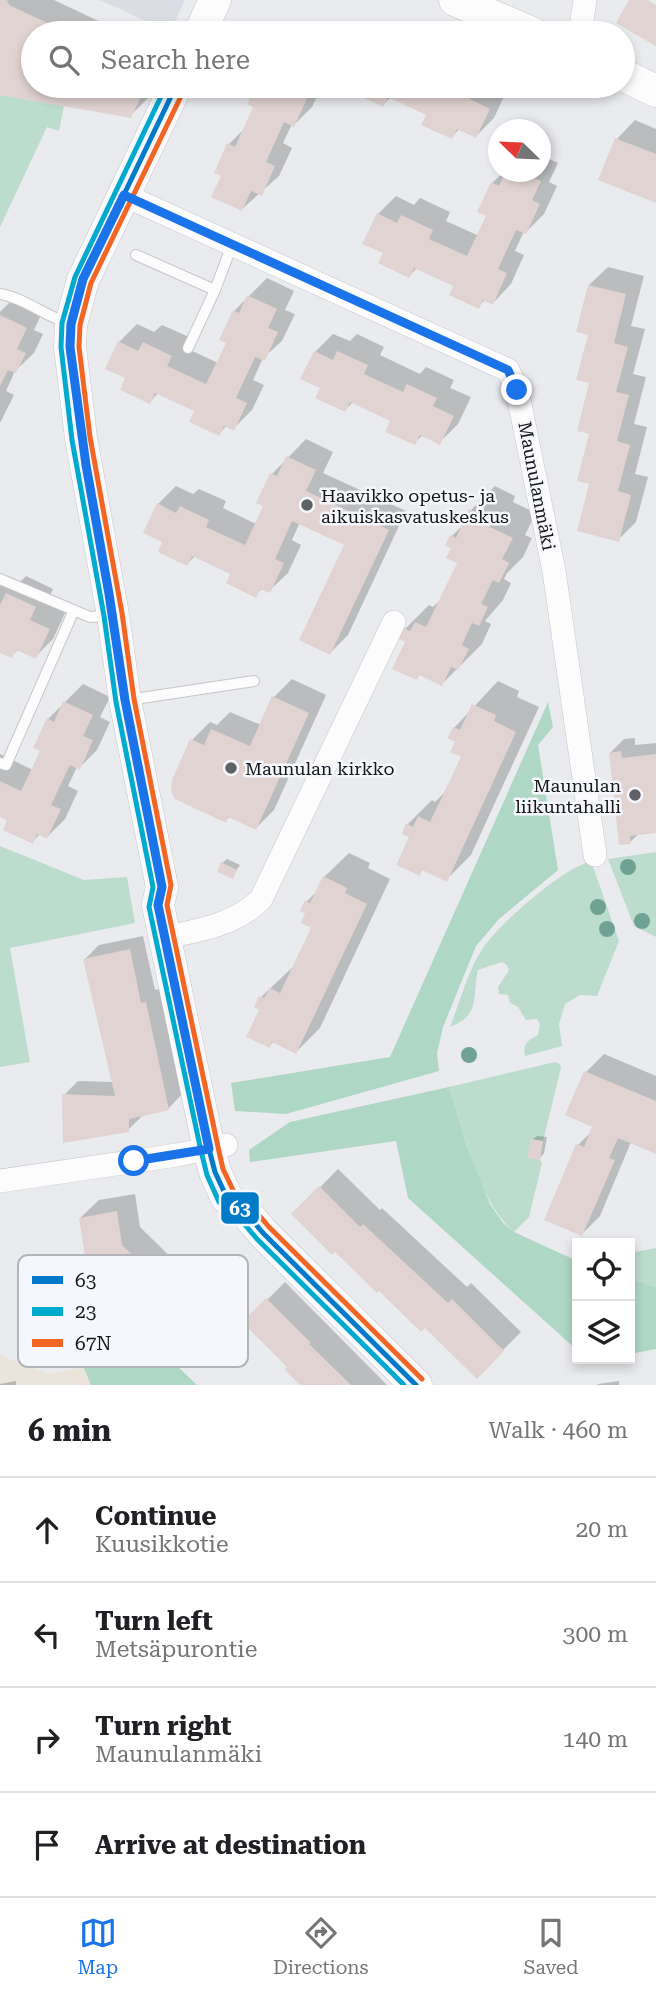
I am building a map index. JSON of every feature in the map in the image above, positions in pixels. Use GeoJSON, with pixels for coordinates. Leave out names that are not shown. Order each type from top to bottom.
{"type":"FeatureCollection","features":[{"type":"Feature","properties":{"kind":"street"},"geometry":{"type":"LineString","coordinates":[[455,0],[505,21]]}},
{"type":"Feature","properties":{"kind":"street"},"geometry":{"type":"LineString","coordinates":[[582,21],[585,0]]}},
{"type":"Feature","properties":{"kind":"street"},"geometry":{"type":"LineString","coordinates":[[204,21],[210,2]]}},
{"type":"Feature","properties":{"kind":"street"},"geometry":{"type":"LineString","coordinates":[[635,81],[656,91]]}},
{"type":"Feature","properties":{"kind":"street"},"geometry":{"type":"LineString","coordinates":[[170,98],[83,279],[71,324],[70,347],[81,438],[113,615],[125,700],[162,887],[172,901],[172,936],[218,1147],[244,1195],[246,1213],[416,1385]]}},
{"type":"Feature","properties":{"kind":"street","name":"Maunulanmäki"},"geometry":{"type":"LineString","coordinates":[[124,195],[508,370],[517,390],[554,570],[595,855]]}},
{"type":"Feature","properties":{"kind":"street"},"geometry":{"type":"LineString","coordinates":[[172,936],[237,917],[261,899],[394,622]]}},
{"type":"Feature","properties":{"kind":"street"},"geometry":{"type":"LineString","coordinates":[[0,1181],[218,1147]]}},
{"type":"Feature","properties":{"kind":"lane"},"geometry":{"type":"LineString","coordinates":[[188,348],[232,245]]}},
{"type":"Feature","properties":{"kind":"lane"},"geometry":{"type":"LineString","coordinates":[[136,255],[215,290]]}},
{"type":"Feature","properties":{"kind":"lane"},"geometry":{"type":"LineString","coordinates":[[8,292],[54,318],[71,324]]}},
{"type":"Feature","properties":{"kind":"lane"},"geometry":{"type":"LineString","coordinates":[[0,579],[90,617],[113,615]]}},
{"type":"Feature","properties":{"kind":"lane"},"geometry":{"type":"LineString","coordinates":[[0,763],[6,765],[74,610]]}},
{"type":"Feature","properties":{"kind":"lane"},"geometry":{"type":"LineString","coordinates":[[125,700],[254,681]]}},
{"type":"Feature","properties":{"kind":"shaded area"},"geometry":{"type":"Polygon","coordinates":[[[100,0],[185,0],[175,21],[146,21],[100,0]]]}},
{"type":"Feature","properties":{"kind":"shaded area"},"geometry":{"type":"Polygon","coordinates":[[[0,1355],[18,1362],[18,1367],[31,1367],[49,1374],[85,1367],[91,1385],[0,1385],[0,1355]]]}},
{"type":"Feature","properties":{"kind":"green space"},"geometry":{"type":"Polygon","coordinates":[[[0,95],[64,106],[59,131],[47,127],[0,227],[0,95]]]}},
{"type":"Feature","properties":{"kind":"green space"},"geometry":{"type":"Polygon","coordinates":[[[548,702],[553,727],[538,745],[558,870],[499,919],[476,946],[443,1027],[437,1053],[439,1071],[286,1114],[235,1111],[231,1083],[390,1057],[548,702]]]}},
{"type":"Feature","properties":{"kind":"green space"},"geometry":{"type":"Polygon","coordinates":[[[0,846],[84,880],[127,877],[135,923],[10,948],[30,1062],[0,1067],[0,846]]]}},
{"type":"Feature","properties":{"kind":"green space"},"geometry":{"type":"Polygon","coordinates":[[[656,852],[656,937],[634,926],[608,859],[656,852]]]}},
{"type":"Feature","properties":{"kind":"green space"},"geometry":{"type":"Polygon","coordinates":[[[591,861],[619,941],[597,996],[580,995],[565,1004],[559,1024],[562,1046],[525,1056],[525,1045],[538,1035],[540,1024],[537,1019],[526,1020],[518,1007],[510,1003],[508,995],[499,994],[498,987],[509,970],[502,962],[478,970],[471,1011],[467,1017],[450,1027],[473,966],[492,937],[517,911],[549,885],[564,874],[591,861]]]}},
{"type":"Feature","properties":{"kind":"green space"},"geometry":{"type":"Polygon","coordinates":[[[555,1062],[560,1064],[561,1068],[543,1141],[531,1140],[528,1157],[542,1163],[529,1217],[514,1232],[491,1203],[482,1185],[449,1087],[555,1062]]]}},
{"type":"Feature","properties":{"kind":"green space"},"geometry":{"type":"Polygon","coordinates":[[[449,1087],[467,1147],[490,1204],[503,1223],[514,1232],[572,1259],[572,1346],[408,1198],[396,1141],[250,1162],[249,1150],[290,1122],[449,1087]]]}},
{"type":"Feature","properties":{"kind":"green space"},"geometry":{"type":"Polygon","coordinates":[[[656,1248],[656,1287],[635,1280],[635,1252],[656,1248]]]}},
{"type":"Feature","properties":{"kind":"green space"},"geometry":{"type":"Polygon","coordinates":[[[635,1280],[656,1287],[656,1349],[635,1353],[635,1280]]]}},
{"type":"Feature","properties":{"kind":"green space"},"geometry":{"type":"Polygon","coordinates":[[[84,1367],[178,1367],[197,1385],[91,1385],[84,1367]]]}},
{"type":"Feature","properties":{"kind":"building"},"geometry":{"type":"Polygon","coordinates":[[[0,0],[7,0],[9,5],[43,21],[21,21],[21,98],[140,98],[131,118],[0,95],[0,0]]]}},
{"type":"Feature","properties":{"kind":"building"},"geometry":{"type":"Polygon","coordinates":[[[629,0],[648,0],[656,5],[656,46],[635,34],[635,21],[617,21],[629,0]]]}},
{"type":"Feature","properties":{"kind":"building"},"geometry":{"type":"Polygon","coordinates":[[[250,98],[307,98],[294,127],[284,122],[266,162],[275,166],[262,196],[251,191],[242,211],[211,197],[221,176],[214,173],[227,143],[235,147],[253,107],[247,104],[250,98]]]}},
{"type":"Feature","properties":{"kind":"building"},"geometry":{"type":"Polygon","coordinates":[[[364,98],[388,98],[383,107],[364,98]]]}},
{"type":"Feature","properties":{"kind":"building"},"geometry":{"type":"Polygon","coordinates":[[[390,98],[470,98],[490,109],[476,138],[457,129],[452,139],[421,125],[426,115],[390,98]]]}},
{"type":"Feature","properties":{"kind":"building"},"geometry":{"type":"Polygon","coordinates":[[[615,138],[656,154],[656,203],[598,180],[615,138]]]}},
{"type":"Feature","properties":{"kind":"building"},"geometry":{"type":"Polygon","coordinates":[[[491,182],[499,186],[501,182],[541,182],[532,200],[540,204],[526,234],[516,230],[498,269],[507,273],[493,305],[483,300],[479,309],[449,295],[453,286],[414,268],[409,278],[378,263],[383,253],[362,244],[377,213],[397,223],[401,215],[433,230],[429,239],[467,256],[486,216],[477,212],[491,182]]]}},
{"type":"Feature","properties":{"kind":"building"},"geometry":{"type":"Polygon","coordinates":[[[588,285],[626,294],[614,343],[628,347],[616,392],[629,395],[617,441],[630,445],[618,491],[631,495],[619,542],[577,531],[589,484],[577,481],[589,434],[577,431],[589,383],[576,380],[588,335],[576,332],[588,285]]]}},
{"type":"Feature","properties":{"kind":"building"},"geometry":{"type":"Polygon","coordinates":[[[247,295],[277,309],[268,328],[278,332],[265,361],[255,357],[236,398],[247,403],[234,431],[224,426],[219,436],[189,422],[194,411],[155,393],[150,404],[120,390],[125,378],[105,369],[118,341],[138,351],[143,342],[172,356],[167,366],[206,384],[226,343],[219,340],[233,310],[239,313],[247,295]]]}},
{"type":"Feature","properties":{"kind":"building"},"geometry":{"type":"Polygon","coordinates":[[[0,315],[27,328],[17,349],[26,353],[16,373],[8,370],[0,386],[0,315]]]}},
{"type":"Feature","properties":{"kind":"building"},"geometry":{"type":"Polygon","coordinates":[[[314,351],[333,360],[337,351],[368,365],[364,374],[403,392],[407,384],[437,398],[433,406],[454,416],[440,445],[420,435],[415,445],[385,432],[390,421],[350,402],[345,412],[315,398],[320,388],[300,379],[314,351]]]}},
{"type":"Feature","properties":{"kind":"building"},"geometry":{"type":"Polygon","coordinates":[[[286,456],[316,470],[306,491],[389,530],[330,655],[299,640],[344,545],[292,521],[275,559],[284,563],[270,593],[260,589],[256,598],[226,583],[230,574],[192,556],[187,566],[158,552],[162,542],[143,533],[157,503],[176,513],[180,506],[209,520],[206,527],[245,545],[263,506],[256,503],[270,473],[277,476],[286,456]]]}},
{"type":"Feature","properties":{"kind":"building"},"geometry":{"type":"Polygon","coordinates":[[[469,509],[492,520],[490,527],[513,538],[502,559],[509,563],[499,583],[493,580],[481,604],[488,607],[479,626],[472,623],[462,645],[469,649],[458,670],[451,667],[442,686],[419,675],[417,680],[392,669],[405,642],[399,639],[404,628],[410,631],[415,622],[426,627],[457,563],[446,558],[451,548],[445,546],[450,535],[456,538],[469,509]]]}},
{"type":"Feature","properties":{"kind":"building"},"geometry":{"type":"Polygon","coordinates":[[[6,593],[36,607],[30,620],[50,629],[36,659],[16,650],[12,658],[0,653],[0,605],[6,593]]]}},
{"type":"Feature","properties":{"kind":"building","name":"Maunulan kirkko"},"geometry":{"type":"Polygon","coordinates":[[[272,696],[309,713],[256,830],[228,817],[226,823],[175,799],[171,791],[172,780],[190,739],[204,745],[211,729],[250,746],[272,696]]]}},
{"type":"Feature","properties":{"kind":"building"},"geometry":{"type":"Polygon","coordinates":[[[63,701],[93,715],[83,736],[93,740],[80,770],[70,765],[51,805],[61,809],[47,839],[37,834],[33,844],[3,830],[7,820],[0,817],[0,781],[21,791],[40,751],[33,748],[47,718],[54,722],[63,701]]]}},
{"type":"Feature","properties":{"kind":"building"},"geometry":{"type":"Polygon","coordinates":[[[472,704],[496,715],[494,721],[516,732],[447,882],[422,870],[420,876],[396,865],[409,837],[402,834],[406,823],[413,827],[418,816],[430,822],[461,757],[450,752],[455,742],[447,738],[453,727],[460,730],[472,704]]]}},
{"type":"Feature","properties":{"kind":"building","name":"Maunulan liikuntahalli"},"geometry":{"type":"Polygon","coordinates":[[[621,751],[622,758],[656,754],[656,833],[630,836],[631,844],[619,845],[609,753],[621,751]]]}},
{"type":"Feature","properties":{"kind":"building"},"geometry":{"type":"Polygon","coordinates":[[[221,862],[237,870],[233,879],[217,872],[221,862]]]}},
{"type":"Feature","properties":{"kind":"building"},"geometry":{"type":"Polygon","coordinates":[[[323,876],[347,888],[345,893],[367,904],[296,1054],[272,1042],[270,1048],[246,1037],[259,1010],[254,1007],[259,996],[264,998],[270,988],[280,993],[311,928],[301,923],[305,913],[300,911],[305,900],[310,903],[323,876]]]}},
{"type":"Feature","properties":{"kind":"building"},"geometry":{"type":"Polygon","coordinates":[[[130,949],[141,1003],[146,1002],[169,1110],[129,1119],[129,1132],[63,1143],[62,1094],[115,1096],[83,959],[130,949]]]}},
{"type":"Feature","properties":{"kind":"building"},"geometry":{"type":"Polygon","coordinates":[[[584,1071],[656,1101],[656,1154],[618,1138],[609,1158],[615,1160],[582,1236],[544,1220],[576,1144],[584,1147],[592,1127],[565,1115],[584,1071]]]}},
{"type":"Feature","properties":{"kind":"building"},"geometry":{"type":"Polygon","coordinates":[[[531,1139],[543,1141],[540,1160],[527,1157],[531,1139]]]}},
{"type":"Feature","properties":{"kind":"building"},"geometry":{"type":"Polygon","coordinates":[[[319,1186],[360,1227],[363,1224],[448,1303],[452,1299],[504,1351],[477,1379],[425,1328],[421,1332],[335,1252],[332,1255],[291,1214],[319,1186]]]}},
{"type":"Feature","properties":{"kind":"building"},"geometry":{"type":"Polygon","coordinates":[[[117,1211],[122,1245],[132,1255],[85,1255],[79,1218],[117,1211]]]}},
{"type":"Feature","properties":{"kind":"building"},"geometry":{"type":"Polygon","coordinates":[[[266,1298],[351,1385],[300,1385],[284,1369],[287,1367],[248,1328],[248,1316],[266,1298]]]}},
{"type":"Feature","properties":{"kind":"transit line","name":"23"},"geometry":{"type":"LineString","coordinates":[[160,98],[75,277],[62,323],[61,347],[72,440],[104,616],[116,702],[153,887],[149,907],[201,1151],[207,1175],[219,1202],[240,1219],[404,1385]]}},
{"type":"Feature","properties":{"kind":"transit line","name":"63"},"geometry":{"type":"LineString","coordinates":[[170,98],[83,280],[71,324],[70,347],[81,438],[113,615],[125,700],[162,887],[158,905],[209,1149],[215,1172],[227,1198],[246,1213],[416,1385]]}},
{"type":"Feature","properties":{"kind":"transit line","name":"67N"},"geometry":{"type":"LineString","coordinates":[[180,98],[91,283],[80,325],[79,347],[90,437],[122,613],[134,699],[171,885],[167,905],[223,1169],[234,1192],[422,1379]]}},
{"type":"Feature","properties":{"kind":"place","name":"Haavikko opetus- ja aikuiskasvatuskeskus"},"geometry":{"type":"Point","coordinates":[307,505]}},
{"type":"Feature","properties":{"kind":"place","name":"Maunulan kirkko"},"geometry":{"type":"Point","coordinates":[231,768]}},
{"type":"Feature","properties":{"kind":"place","name":"Maunulan liikuntahalli"},"geometry":{"type":"Point","coordinates":[635,795]}},
{"type":"Feature","properties":{"kind":"route"},"geometry":{"type":"LineString","coordinates":[[134,1161],[209,1149],[158,905],[162,887],[125,700],[81,438],[70,347],[71,324],[83,279],[115,211],[124,195],[508,370],[517,390]]}}]}
